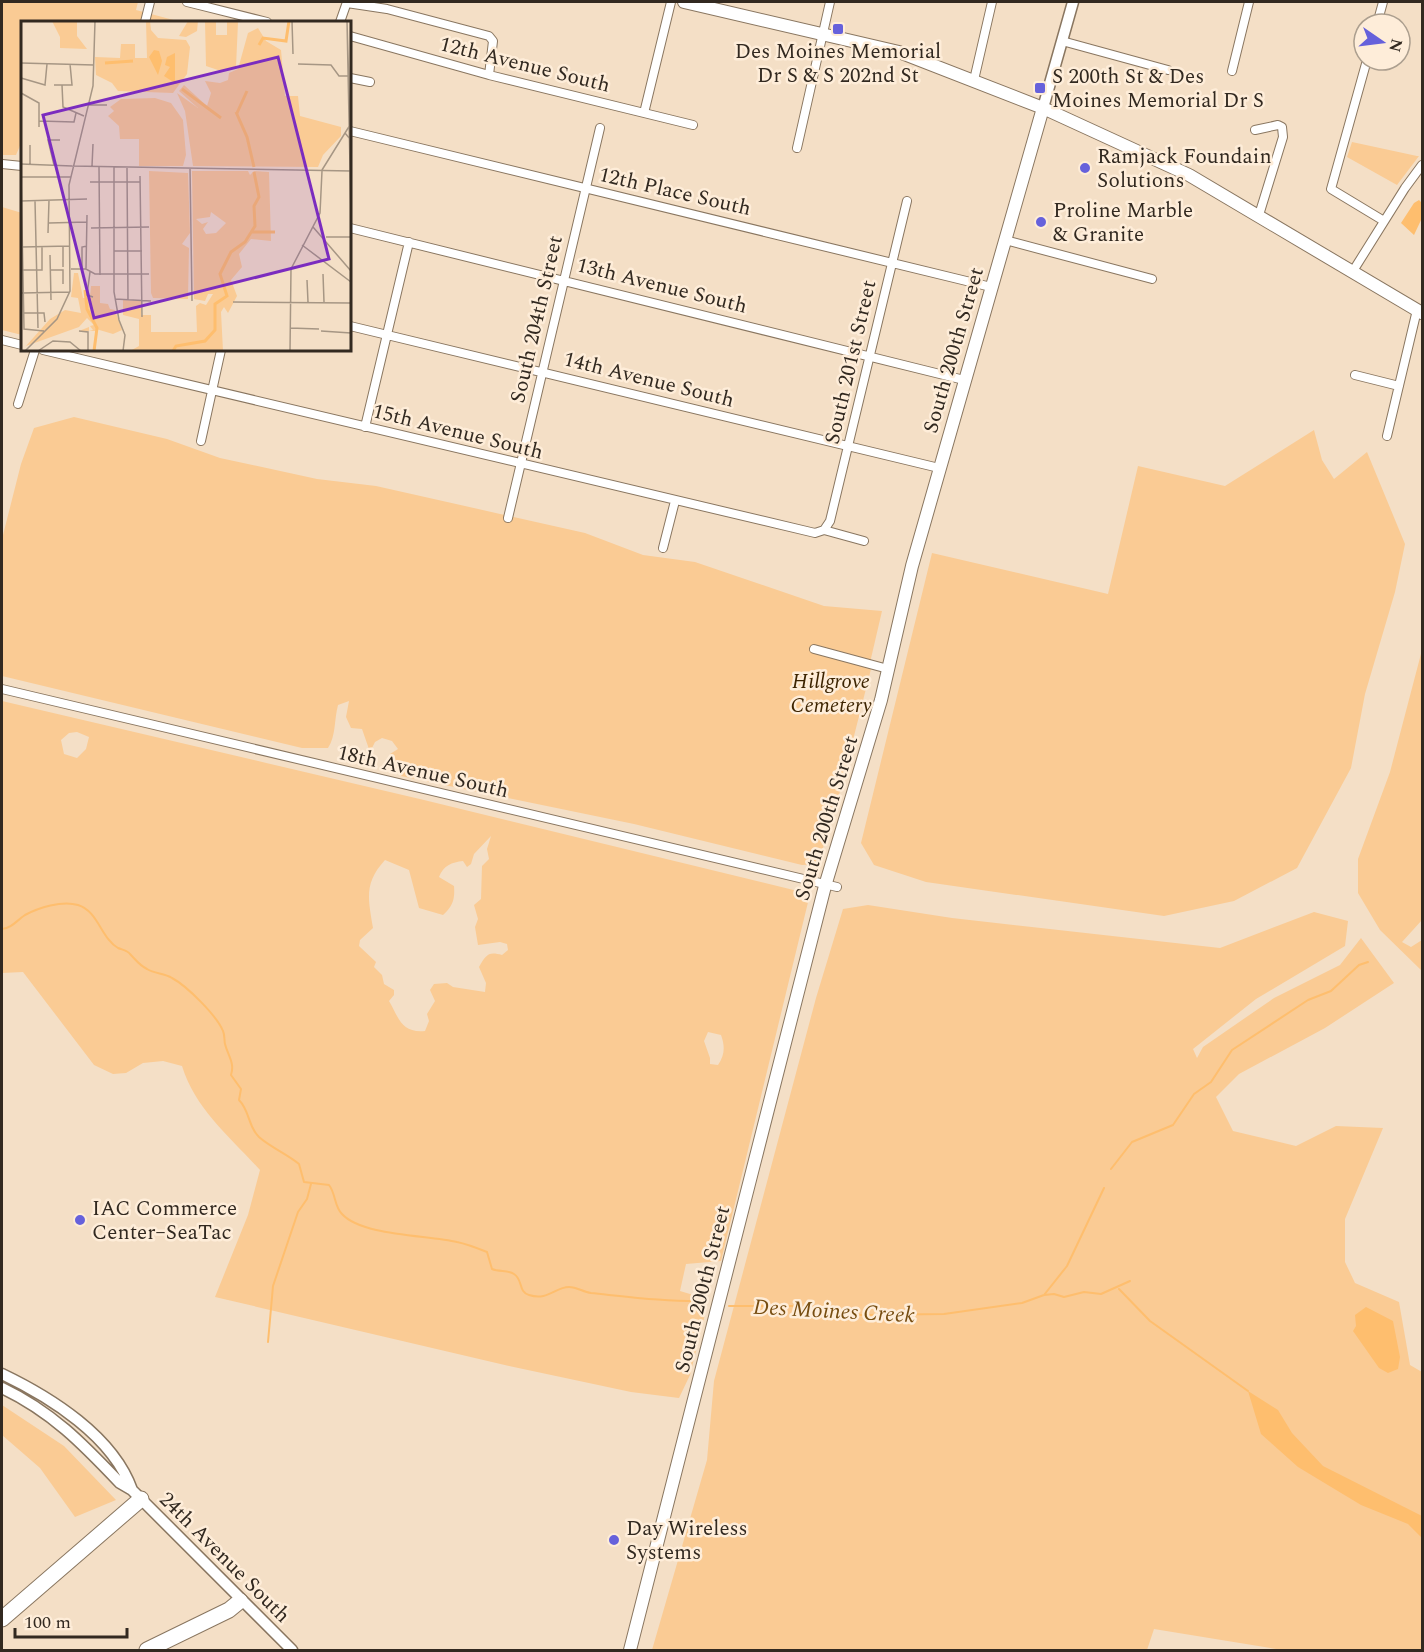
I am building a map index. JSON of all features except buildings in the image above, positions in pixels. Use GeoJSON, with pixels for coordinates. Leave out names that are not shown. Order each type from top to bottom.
{"type":"FeatureCollection","features":[{"type":"Feature","properties":{"kind":"highway"},"geometry":{"type":"LineString","coordinates":[[2,1619],[136,1494]]}},
{"type":"Feature","properties":{"kind":"highway"},"geometry":{"type":"LineString","coordinates":[[147,1650],[229,1610],[240,1601]]}},
{"type":"Feature","properties":{"kind":"main road"},"geometry":{"type":"LineString","coordinates":[[684,2],[823,33],[918,58],[1043,108],[1189,175],[1420,311]]}},
{"type":"Feature","properties":{"kind":"main road","name":"South 200th Street"},"geometry":{"type":"LineString","coordinates":[[630,1650],[888,669],[901,607],[1043,108]]}},
{"type":"Feature","properties":{"kind":"street"},"geometry":{"type":"LineString","coordinates":[[145,21],[150,2]]}},
{"type":"Feature","properties":{"kind":"street"},"geometry":{"type":"LineString","coordinates":[[187,2],[263,21]]}},
{"type":"Feature","properties":{"kind":"street"},"geometry":{"type":"LineString","coordinates":[[340,21],[347,2],[396,11],[489,36],[493,42],[489,75]]}},
{"type":"Feature","properties":{"kind":"street"},"geometry":{"type":"LineString","coordinates":[[644,113],[671,2]]}},
{"type":"Feature","properties":{"kind":"street"},"geometry":{"type":"LineString","coordinates":[[797,148],[830,2]]}},
{"type":"Feature","properties":{"kind":"street"},"geometry":{"type":"LineString","coordinates":[[974,80],[992,2]]}},
{"type":"Feature","properties":{"kind":"street","name":"South 200th Street"},"geometry":{"type":"LineString","coordinates":[[1043,108],[1073,2]]}},
{"type":"Feature","properties":{"kind":"street"},"geometry":{"type":"LineString","coordinates":[[1232,71],[1249,2]]}},
{"type":"Feature","properties":{"kind":"street","name":"12th Avenue South"},"geometry":{"type":"LineString","coordinates":[[351,36],[489,75],[693,125]]}},
{"type":"Feature","properties":{"kind":"street"},"geometry":{"type":"LineString","coordinates":[[1062,41],[1168,70]]}},
{"type":"Feature","properties":{"kind":"street"},"geometry":{"type":"LineString","coordinates":[[1364,72],[1331,189],[1384,221]]}},
{"type":"Feature","properties":{"kind":"street"},"geometry":{"type":"LineString","coordinates":[[351,78],[370,82]]}},
{"type":"Feature","properties":{"kind":"street"},"geometry":{"type":"LineString","coordinates":[[1255,130],[1278,125],[1282,127],[1283,137],[1259,215]]}},
{"type":"Feature","properties":{"kind":"street","name":"South 204th Street"},"geometry":{"type":"LineString","coordinates":[[508,518],[600,128]]}},
{"type":"Feature","properties":{"kind":"street","name":"12th Place South"},"geometry":{"type":"LineString","coordinates":[[351,131],[893,261],[991,287]]}},
{"type":"Feature","properties":{"kind":"street"},"geometry":{"type":"LineString","coordinates":[[2,164],[21,166]]}},
{"type":"Feature","properties":{"kind":"street"},"geometry":{"type":"LineString","coordinates":[[1353,271],[1422,165]]}},
{"type":"Feature","properties":{"kind":"street","name":"South 201st Street"},"geometry":{"type":"LineString","coordinates":[[824,530],[830,521],[849,446],[907,201]]}},
{"type":"Feature","properties":{"kind":"street","name":"13th Avenue South"},"geometry":{"type":"LineString","coordinates":[[351,228],[964,380]]}},
{"type":"Feature","properties":{"kind":"street"},"geometry":{"type":"LineString","coordinates":[[1005,240],[1152,279]]}},
{"type":"Feature","properties":{"kind":"street"},"geometry":{"type":"LineString","coordinates":[[365,427],[410,242]]}},
{"type":"Feature","properties":{"kind":"street"},"geometry":{"type":"LineString","coordinates":[[1387,436],[1420,311]]}},
{"type":"Feature","properties":{"kind":"street","name":"14th Avenue South"},"geometry":{"type":"LineString","coordinates":[[351,326],[939,468]]}},
{"type":"Feature","properties":{"kind":"street"},"geometry":{"type":"LineString","coordinates":[[2,340],[21,345]]}},
{"type":"Feature","properties":{"kind":"street"},"geometry":{"type":"LineString","coordinates":[[18,404],[35,351]]}},
{"type":"Feature","properties":{"kind":"street","name":"15th Avenue South"},"geometry":{"type":"LineString","coordinates":[[47,351],[675,501],[815,533],[824,530],[864,541]]}},
{"type":"Feature","properties":{"kind":"street"},"geometry":{"type":"LineString","coordinates":[[201,441],[222,351]]}},
{"type":"Feature","properties":{"kind":"street"},"geometry":{"type":"LineString","coordinates":[[1354,375],[1399,386]]}},
{"type":"Feature","properties":{"kind":"street"},"geometry":{"type":"LineString","coordinates":[[663,548],[675,501]]}},
{"type":"Feature","properties":{"kind":"street"},"geometry":{"type":"LineString","coordinates":[[814,649],[888,669]]}},
{"type":"Feature","properties":{"kind":"street","name":"18th Avenue South"},"geometry":{"type":"LineString","coordinates":[[2,689],[831,886]]}},
{"type":"Feature","properties":{"kind":"street","name":"24th Avenue South"},"geometry":{"type":"LineString","coordinates":[[2,1374],[61,1406],[90,1432],[126,1472],[136,1494]]}},
{"type":"Feature","properties":{"kind":"street","name":"24th Avenue South"},"geometry":{"type":"LineString","coordinates":[[2,1388],[30,1401],[60,1422],[120,1483],[136,1494],[226,1587],[292,1650]]}},
{"type":"Feature","properties":{"kind":"green space"},"geometry":{"type":"Polygon","coordinates":[[[2,2],[138,2],[136,10],[177,21],[21,21],[21,143],[16,155],[2,155],[2,2]]]}},
{"type":"Feature","properties":{"kind":"green space"},"geometry":{"type":"Polygon","coordinates":[[[1352,142],[1419,156],[1397,185],[1347,157],[1352,142]]]}},
{"type":"Feature","properties":{"kind":"green space"},"geometry":{"type":"Polygon","coordinates":[[[2,207],[21,213],[21,335],[2,330],[2,207]]]}},
{"type":"Feature","properties":{"kind":"green space","name":"Hillgrove Cemetery"},"geometry":{"type":"Polygon","coordinates":[[[74,417],[167,439],[220,458],[317,479],[376,486],[585,533],[643,555],[695,562],[824,606],[882,611],[869,667],[871,669],[838,799],[818,864],[802,865],[634,824],[401,776],[390,754],[398,749],[392,741],[382,738],[375,742],[370,752],[362,729],[351,728],[346,717],[349,701],[338,705],[334,733],[328,748],[302,748],[2,676],[2,539],[21,464],[34,428],[74,417]]]}},
{"type":"Feature","properties":{"kind":"green space"},"geometry":{"type":"Polygon","coordinates":[[[1314,430],[1322,460],[1334,479],[1367,452],[1405,544],[1395,592],[1365,694],[1351,768],[1297,868],[1234,901],[1164,916],[926,882],[874,865],[861,843],[932,553],[1108,594],[1138,466],[1225,486],[1314,430]]]}},
{"type":"Feature","properties":{"kind":"green space"},"geometry":{"type":"Polygon","coordinates":[[[1422,650],[1422,920],[1402,942],[1411,947],[1422,940],[1422,971],[1380,930],[1358,893],[1358,859],[1390,772],[1422,650]]]}},
{"type":"Feature","properties":{"kind":"green space"},"geometry":{"type":"Polygon","coordinates":[[[2,701],[810,894],[721,1261],[686,1264],[680,1291],[700,1297],[707,1306],[690,1375],[679,1398],[631,1392],[509,1366],[215,1297],[248,1215],[260,1170],[205,1109],[188,1082],[182,1066],[163,1061],[143,1063],[126,1073],[113,1074],[94,1065],[23,972],[2,973],[2,701]],[[77,732],[69,733],[61,740],[64,754],[77,758],[86,749],[89,737],[77,732]],[[491,836],[474,854],[471,864],[467,867],[463,861],[455,862],[445,867],[441,873],[439,877],[454,886],[453,902],[443,915],[419,908],[409,870],[385,860],[378,868],[371,884],[369,899],[373,928],[360,940],[359,946],[376,962],[374,967],[382,975],[384,984],[394,990],[394,995],[389,1001],[398,1018],[411,1030],[425,1031],[429,1021],[427,1014],[435,1001],[430,990],[434,984],[447,983],[453,987],[485,992],[486,983],[479,967],[488,955],[502,955],[508,950],[507,944],[500,942],[478,945],[475,927],[478,919],[474,905],[481,899],[482,866],[489,859],[487,849],[491,836]],[[708,1032],[704,1041],[710,1064],[718,1065],[724,1050],[721,1035],[708,1032]]]}},
{"type":"Feature","properties":{"kind":"green space"},"geometry":{"type":"Polygon","coordinates":[[[868,905],[952,918],[1220,948],[1314,912],[1348,921],[1345,946],[1256,999],[1193,1049],[1197,1058],[1203,1047],[1274,998],[1340,965],[1361,938],[1394,983],[1325,1028],[1239,1074],[1216,1097],[1233,1131],[1296,1146],[1336,1126],[1383,1128],[1345,1219],[1345,1262],[1355,1283],[1399,1302],[1410,1365],[1422,1372],[1422,1650],[1282,1650],[1154,1629],[1147,1650],[652,1650],[707,1460],[714,1381],[816,998],[843,909],[868,905]]]}},
{"type":"Feature","properties":{"kind":"green space"},"geometry":{"type":"Polygon","coordinates":[[[2,1405],[64,1446],[116,1500],[75,1517],[40,1468],[2,1435],[2,1405]]]}},
{"type":"Feature","properties":{"kind":"shaded area"},"geometry":{"type":"Polygon","coordinates":[[[1419,200],[1422,203],[1422,218],[1414,235],[1401,223],[1414,203],[1419,200]]]}},
{"type":"Feature","properties":{"kind":"shaded area"},"geometry":{"type":"Polygon","coordinates":[[[1366,1307],[1393,1321],[1400,1357],[1398,1369],[1388,1373],[1379,1368],[1353,1331],[1356,1326],[1355,1315],[1366,1307]]]}},
{"type":"Feature","properties":{"kind":"shaded area"},"geometry":{"type":"Polygon","coordinates":[[[1248,1391],[1278,1410],[1292,1433],[1323,1466],[1422,1516],[1422,1538],[1408,1524],[1361,1505],[1298,1467],[1261,1434],[1248,1391]]]}},
{"type":"Feature","properties":{"kind":"waterway"},"geometry":{"type":"LineString","coordinates":[[219,2],[229,2]]}},
{"type":"Feature","properties":{"kind":"waterway","name":"Des Moines Creek"},"geometry":{"type":"LineString","coordinates":[[2,929],[43,907],[65,903],[78,905],[90,913],[112,944],[128,952],[144,967],[169,976],[178,982],[201,1002],[220,1025],[232,1063],[231,1075],[241,1089],[239,1100],[243,1104],[255,1133],[263,1141],[299,1164],[304,1182],[329,1185],[339,1211],[351,1221],[380,1231],[461,1243],[487,1252],[492,1269],[517,1276],[523,1291],[529,1295],[541,1296],[569,1287],[591,1293],[635,1298],[707,1301]]}},
{"type":"Feature","properties":{"kind":"waterway","name":"Des Moines Creek"},"geometry":{"type":"LineString","coordinates":[[1111,1169],[1132,1142],[1173,1125],[1194,1094],[1211,1082],[1232,1050],[1308,1000],[1331,991],[1359,965],[1368,962]]}},
{"type":"Feature","properties":{"kind":"waterway","name":"Des Moines Creek"},"geometry":{"type":"LineString","coordinates":[[268,1342],[273,1286],[298,1212],[307,1199],[311,1184]]}},
{"type":"Feature","properties":{"kind":"waterway","name":"Des Moines Creek"},"geometry":{"type":"LineString","coordinates":[[1044,1295],[1067,1266],[1104,1188]]}},
{"type":"Feature","properties":{"kind":"waterway","name":"Des Moines Creek"},"geometry":{"type":"LineString","coordinates":[[729,1306],[800,1306],[839,1314],[862,1315],[944,1314],[1022,1303],[1044,1295],[1054,1294],[1064,1297],[1084,1292],[1101,1294],[1130,1281]]}},
{"type":"Feature","properties":{"kind":"waterway","name":"Des Moines Creek"},"geometry":{"type":"LineString","coordinates":[[1119,1289],[1150,1321],[1248,1391]]}},
{"type":"Feature","properties":{"kind":"place","name":"Des Moines Memorial Dr S & S 202nd St"},"geometry":{"type":"Point","coordinates":[838,29]}},
{"type":"Feature","properties":{"kind":"place","name":"S 200th St & Des Moines Memorial Dr S"},"geometry":{"type":"Point","coordinates":[1040,88]}},
{"type":"Feature","properties":{"kind":"place","name":"Ramjack Foundain Solutions"},"geometry":{"type":"Point","coordinates":[1085,168]}},
{"type":"Feature","properties":{"kind":"place","name":"Proline Marble & Granite"},"geometry":{"type":"Point","coordinates":[1041,222]}},
{"type":"Feature","properties":{"kind":"place","name":"IAC Commerce Center–SeaTac"},"geometry":{"type":"Point","coordinates":[80,1220]}},
{"type":"Feature","properties":{"kind":"place","name":"Day Wireless Systems"},"geometry":{"type":"Point","coordinates":[614,1540]}}]}
